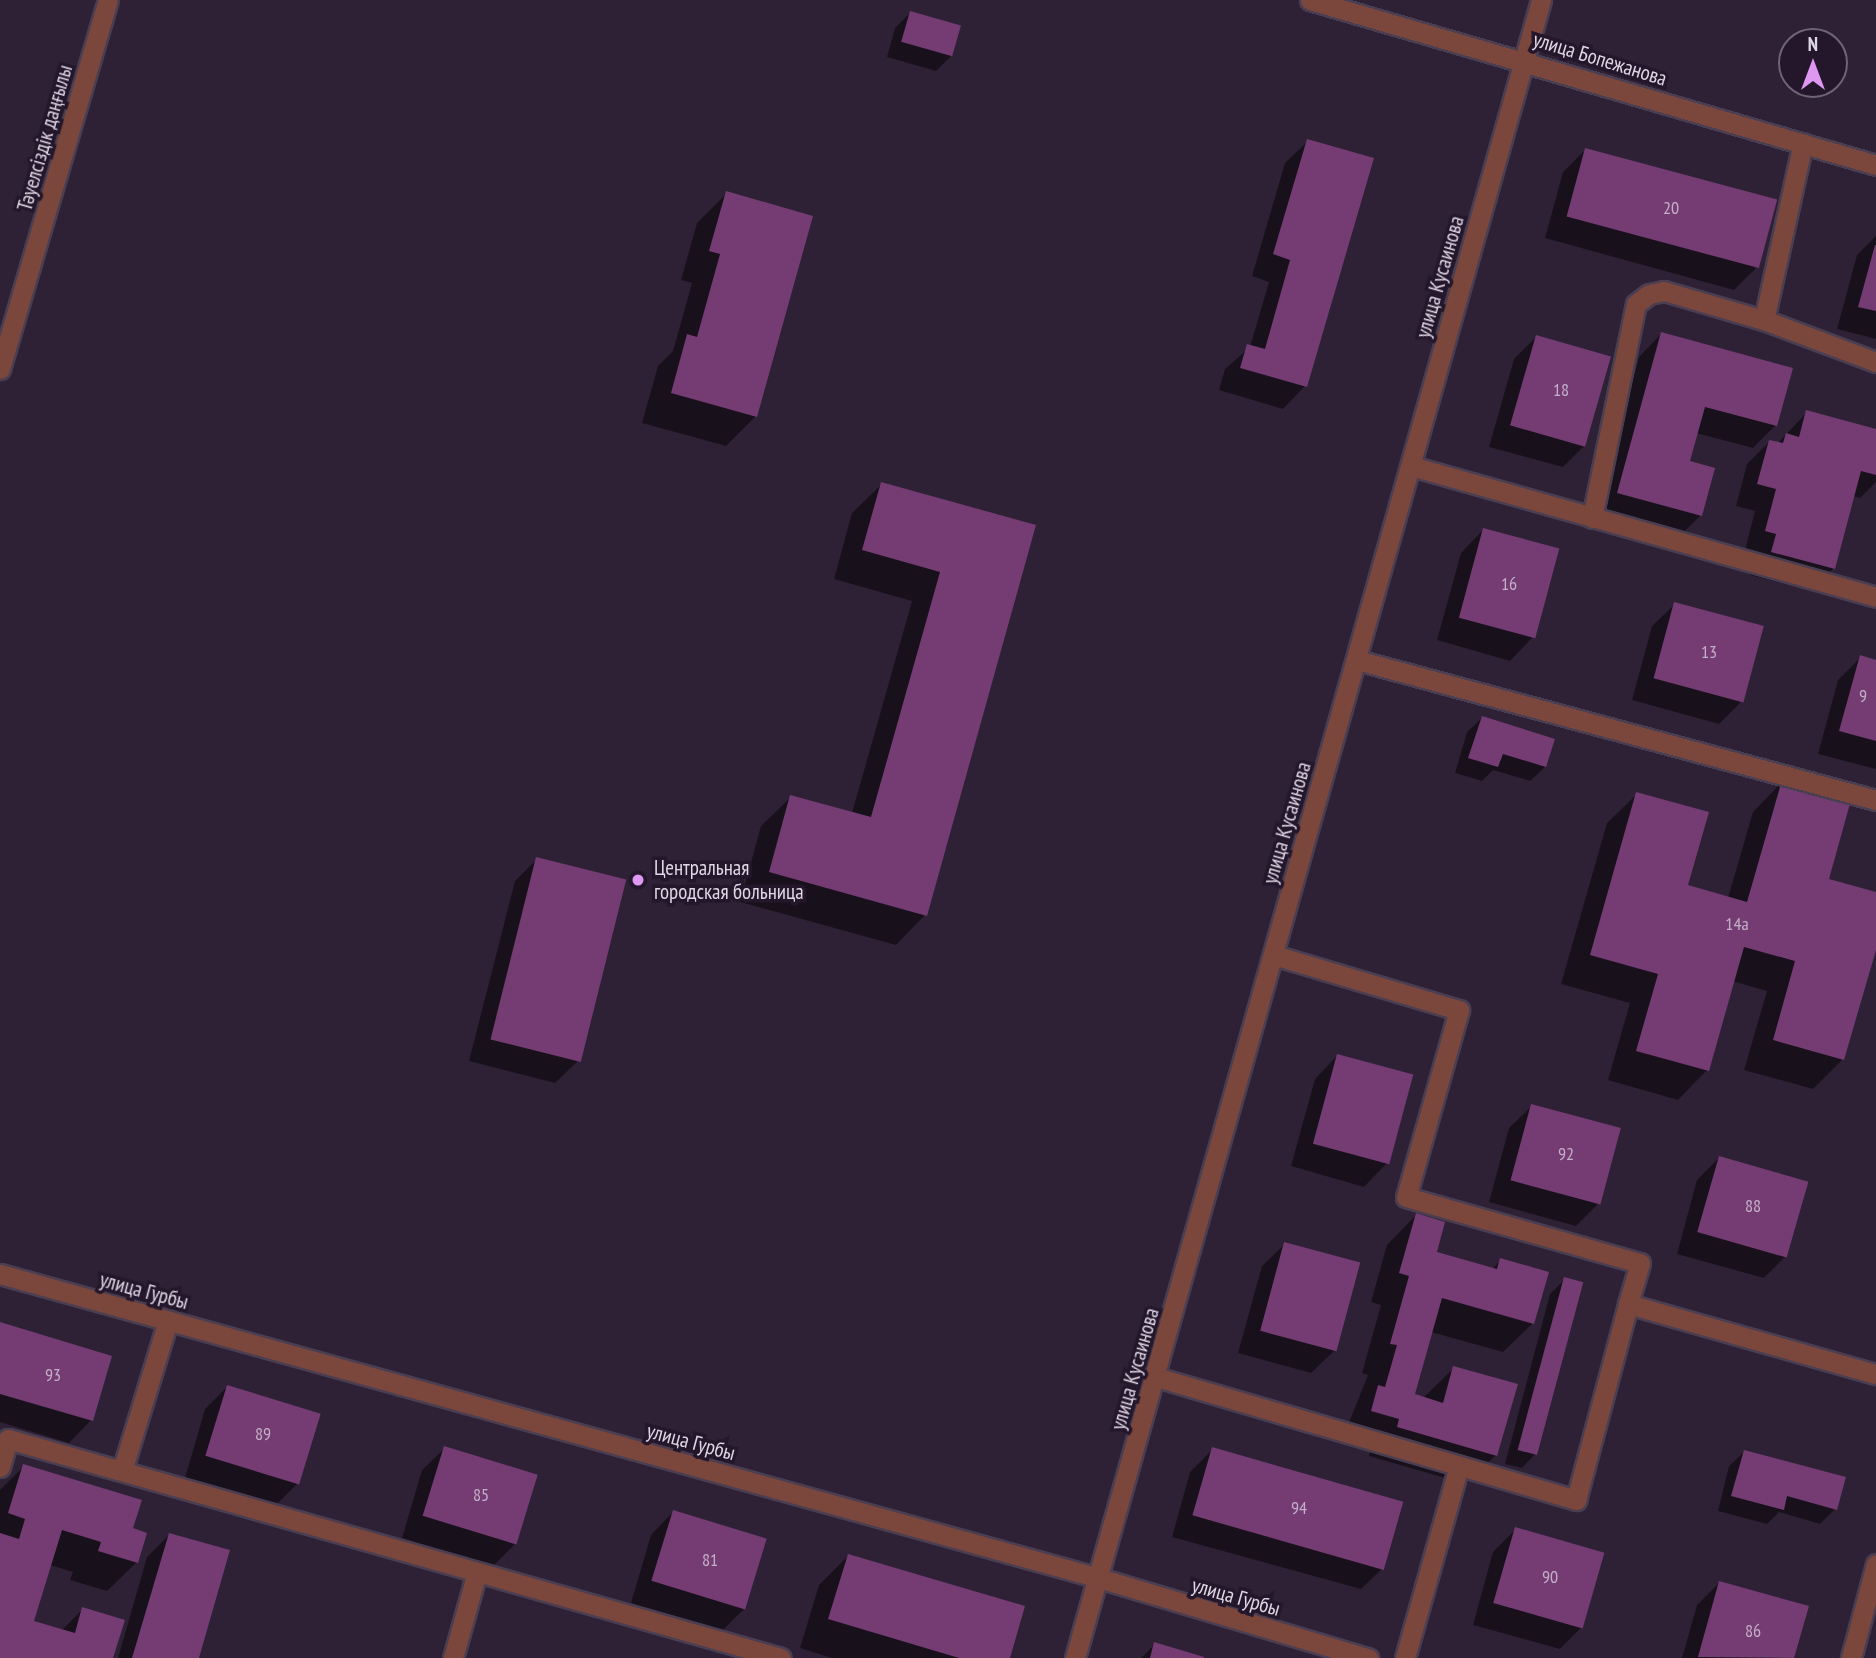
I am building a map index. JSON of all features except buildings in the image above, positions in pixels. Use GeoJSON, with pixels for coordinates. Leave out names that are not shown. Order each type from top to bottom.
{"type":"FeatureCollection","features":[{"type":"Feature","properties":{"kind":"street","name":"Тәуелсіздік даңғылы"},"geometry":{"type":"LineString","coordinates":[[0,369],[108,0]]}},
{"type":"Feature","properties":{"kind":"street","name":"улица Бопежанова"},"geometry":{"type":"LineString","coordinates":[[1310,0],[1876,165]]}},
{"type":"Feature","properties":{"kind":"street","name":"улица Кусаинова"},"geometry":{"type":"LineString","coordinates":[[1076,1658],[1541,0]]}},
{"type":"Feature","properties":{"kind":"street"},"geometry":{"type":"LineString","coordinates":[[1764,320],[1802,143]]}},
{"type":"Feature","properties":{"kind":"street"},"geometry":{"type":"LineString","coordinates":[[1592,518],[1636,304],[1649,294],[1664,291],[1764,320],[1876,362]]}},
{"type":"Feature","properties":{"kind":"street"},"geometry":{"type":"LineString","coordinates":[[1411,466],[1876,597]]}},
{"type":"Feature","properties":{"kind":"street"},"geometry":{"type":"LineString","coordinates":[[1357,660],[1876,800]]}},
{"type":"Feature","properties":{"kind":"street"},"geometry":{"type":"LineString","coordinates":[[1156,1377],[1576,1500],[1640,1263],[1405,1197],[1459,1010],[1274,955]]}},
{"type":"Feature","properties":{"kind":"street","name":"улица Гурбы"},"geometry":{"type":"LineString","coordinates":[[0,1274],[1099,1578],[1368,1658]]}},
{"type":"Feature","properties":{"kind":"street"},"geometry":{"type":"LineString","coordinates":[[1628,1304],[1876,1374]]}},
{"type":"Feature","properties":{"kind":"street"},"geometry":{"type":"LineString","coordinates":[[122,1471],[168,1321]]}},
{"type":"Feature","properties":{"kind":"street"},"geometry":{"type":"LineString","coordinates":[[0,1467],[8,1439],[781,1658]]}},
{"type":"Feature","properties":{"kind":"street"},"geometry":{"type":"LineString","coordinates":[[1405,1658],[1459,1466]]}},
{"type":"Feature","properties":{"kind":"street"},"geometry":{"type":"LineString","coordinates":[[1851,1658],[1876,1564]]}},
{"type":"Feature","properties":{"kind":"street"},"geometry":{"type":"LineString","coordinates":[[453,1658],[477,1572]]}},
{"type":"Feature","properties":{"kind":"place","name":"Центральная городская больница"},"geometry":{"type":"Point","coordinates":[638,880]}}]}
